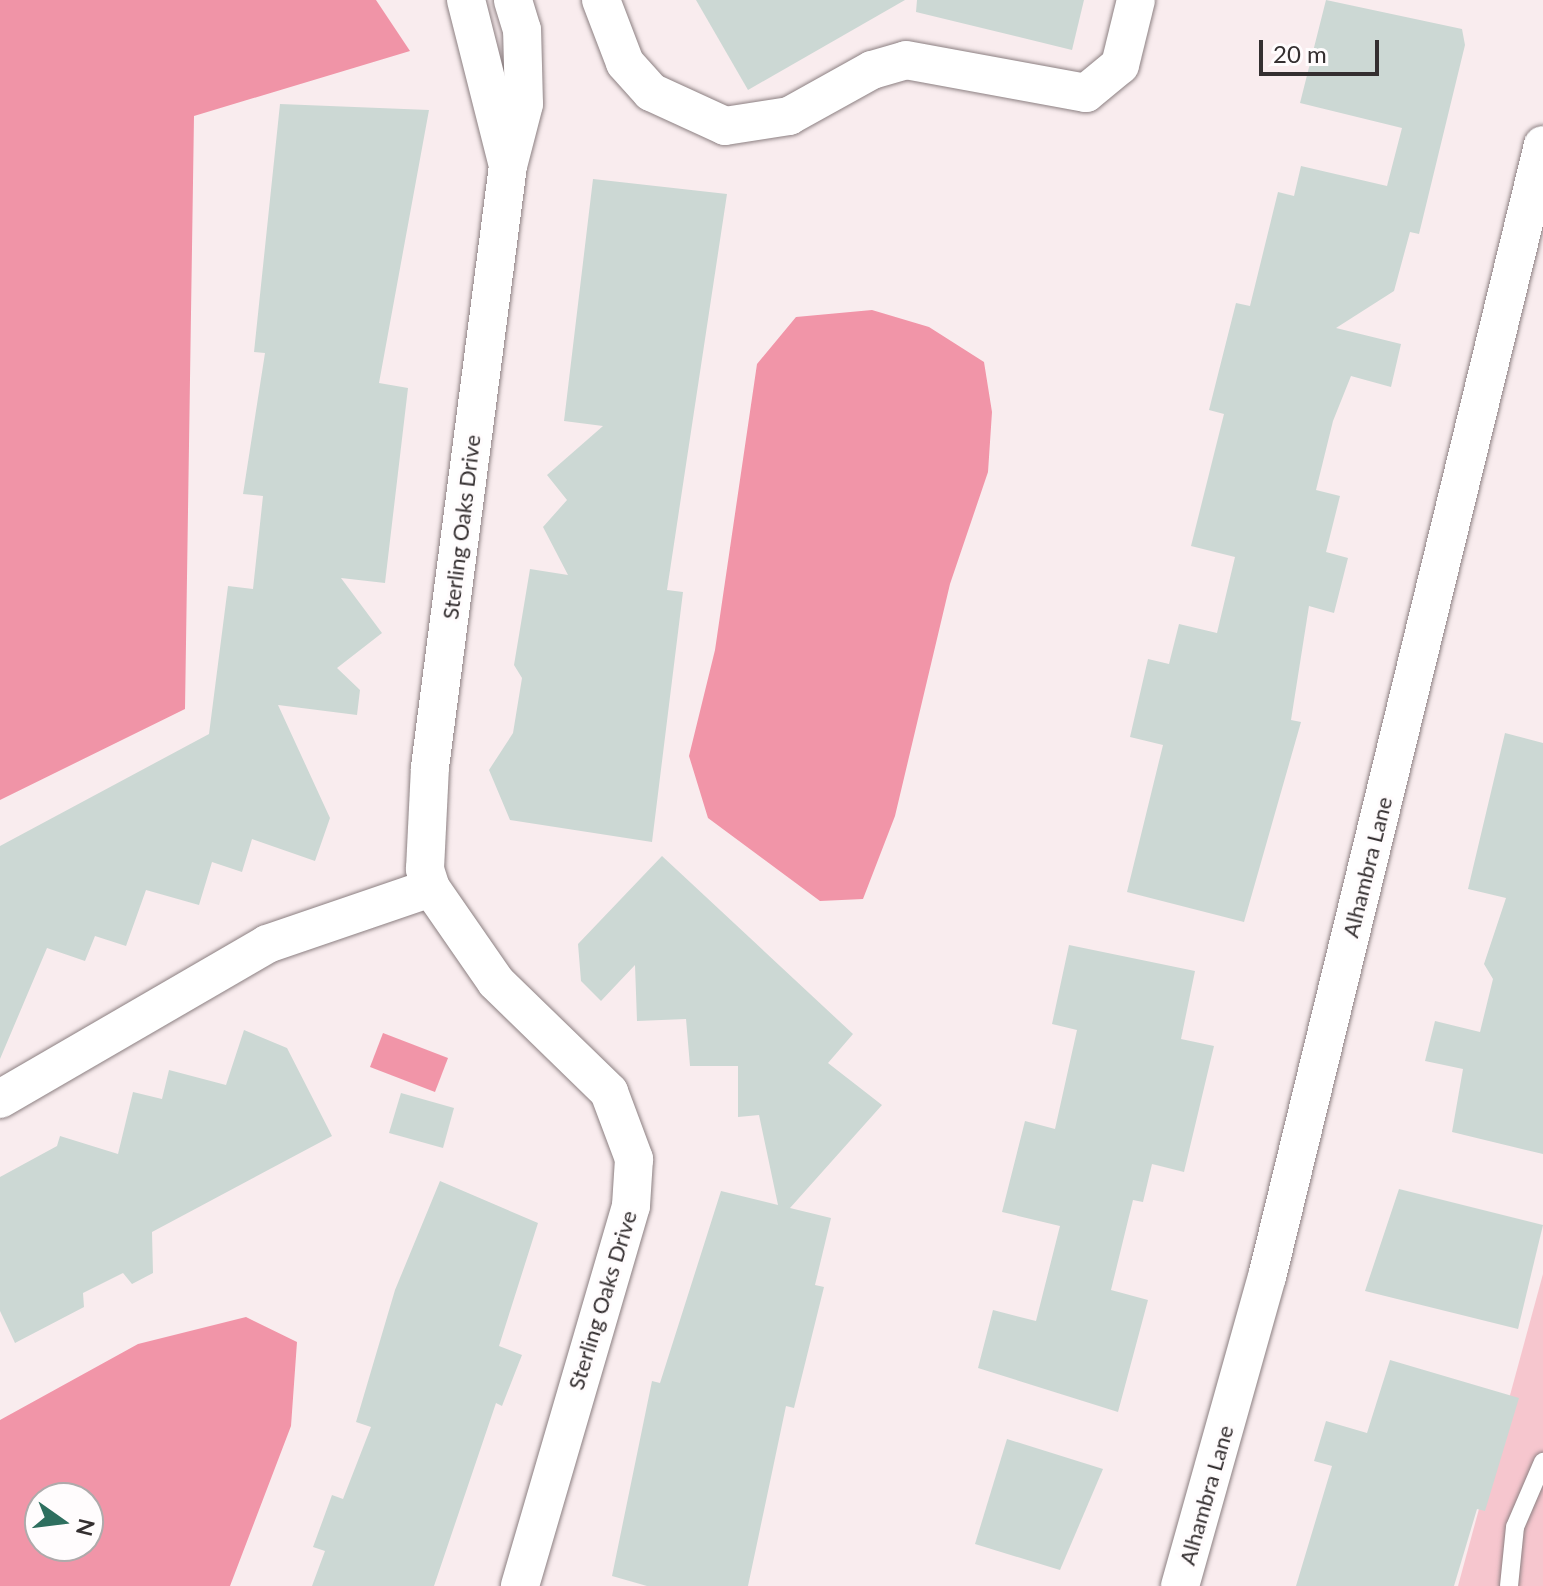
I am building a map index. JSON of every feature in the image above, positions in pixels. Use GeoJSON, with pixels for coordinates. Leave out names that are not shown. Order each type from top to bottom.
{"type":"FeatureCollection","features":[{"type":"Feature","properties":{"kind":"street","name":"Sterling Oaks Drive"},"geometry":{"type":"LineString","coordinates":[[466,0],[508,166]]}},
{"type":"Feature","properties":{"kind":"street","name":"Sterling Oaks Drive"},"geometry":{"type":"LineString","coordinates":[[513,0],[522,30],[524,104],[508,166],[430,767],[425,869],[431,888],[496,982],[609,1092],[634,1159],[631,1206],[520,1586]]}},
{"type":"Feature","properties":{"kind":"street"},"geometry":{"type":"LineString","coordinates":[[601,0],[625,63],[651,92],[725,126],[789,116],[872,70],[906,60],[1086,93],[1120,65],[1136,0]]}},
{"type":"Feature","properties":{"kind":"street","name":"Alhambra Lane"},"geometry":{"type":"LineString","coordinates":[[1180,1586],[1267,1277],[1543,145]]}},
{"type":"Feature","properties":{"kind":"street"},"geometry":{"type":"LineString","coordinates":[[0,1099],[267,944],[431,888]]}},
{"type":"Feature","properties":{"kind":"lane"},"geometry":{"type":"LineString","coordinates":[[1509,1586],[1522,1502],[1543,1462]]}},
{"type":"Feature","properties":{"kind":"shaded area"},"geometry":{"type":"Polygon","coordinates":[[[0,0],[376,0],[410,51],[194,116],[185,709],[0,800],[0,0]]]}},
{"type":"Feature","properties":{"kind":"shaded area"},"geometry":{"type":"Polygon","coordinates":[[[872,310],[929,327],[984,362],[992,412],[988,472],[950,584],[895,816],[863,899],[820,901],[708,818],[689,756],[715,650],[757,364],[796,317],[872,310]]]}},
{"type":"Feature","properties":{"kind":"shaded area"},"geometry":{"type":"Polygon","coordinates":[[[383,1033],[448,1058],[435,1092],[370,1067],[383,1033]]]}},
{"type":"Feature","properties":{"kind":"shaded area"},"geometry":{"type":"Polygon","coordinates":[[[1543,1274],[1543,1586],[1458,1586],[1543,1274]]]}},
{"type":"Feature","properties":{"kind":"shaded area"},"geometry":{"type":"Polygon","coordinates":[[[246,1317],[297,1342],[291,1426],[230,1586],[0,1586],[0,1420],[138,1344],[246,1317]]]}},
{"type":"Feature","properties":{"kind":"building"},"geometry":{"type":"Polygon","coordinates":[[[696,0],[905,0],[748,90],[696,0]]]}},
{"type":"Feature","properties":{"kind":"building"},"geometry":{"type":"Polygon","coordinates":[[[917,0],[1084,0],[1072,50],[916,12],[917,0]]]}},
{"type":"Feature","properties":{"kind":"building"},"geometry":{"type":"Polygon","coordinates":[[[1326,0],[1462,29],[1465,45],[1419,234],[1410,232],[1394,291],[1336,328],[1401,344],[1391,387],[1351,376],[1333,421],[1316,490],[1340,496],[1326,552],[1348,558],[1334,613],[1309,606],[1291,720],[1301,722],[1244,922],[1127,892],[1163,745],[1130,737],[1148,659],[1169,664],[1179,624],[1217,633],[1235,557],[1191,546],[1224,414],[1209,410],[1236,303],[1250,306],[1278,192],[1294,196],[1301,166],[1387,186],[1402,128],[1300,103],[1326,0]]]}},
{"type":"Feature","properties":{"kind":"building"},"geometry":{"type":"Polygon","coordinates":[[[280,104],[429,110],[379,383],[408,388],[385,583],[341,578],[382,633],[337,668],[360,690],[357,715],[278,705],[330,818],[315,861],[252,839],[242,872],[212,862],[199,905],[146,890],[126,946],[95,936],[85,961],[47,948],[0,1059],[0,846],[209,734],[228,586],[253,589],[263,496],[243,494],[265,353],[254,352],[280,104]]]}},
{"type":"Feature","properties":{"kind":"building"},"geometry":{"type":"Polygon","coordinates":[[[593,179],[727,194],[667,590],[683,592],[652,842],[510,820],[489,770],[513,733],[522,678],[514,665],[530,569],[568,575],[543,527],[567,500],[547,475],[603,426],[564,421],[593,179]]]}},
{"type":"Feature","properties":{"kind":"building"},"geometry":{"type":"Polygon","coordinates":[[[1505,733],[1543,743],[1543,1154],[1452,1132],[1463,1069],[1425,1061],[1435,1021],[1480,1032],[1493,979],[1484,964],[1506,898],[1468,889],[1505,733]]]}},
{"type":"Feature","properties":{"kind":"building"},"geometry":{"type":"Polygon","coordinates":[[[662,856],[853,1034],[828,1063],[882,1105],[790,1208],[831,1218],[815,1285],[824,1287],[794,1408],[786,1406],[748,1586],[647,1586],[612,1576],[652,1381],[660,1383],[721,1191],[778,1205],[759,1115],[738,1117],[738,1066],[690,1066],[686,1019],[637,1021],[635,965],[601,1001],[581,981],[578,944],[662,856]]]}},
{"type":"Feature","properties":{"kind":"building"},"geometry":{"type":"Polygon","coordinates":[[[1069,945],[1195,971],[1181,1039],[1214,1046],[1184,1172],[1152,1164],[1143,1202],[1133,1200],[1111,1290],[1148,1300],[1118,1412],[978,1368],[993,1310],[1036,1321],[1060,1226],[1002,1212],[1025,1121],[1055,1129],[1077,1030],[1052,1024],[1069,945]]]}},
{"type":"Feature","properties":{"kind":"building"},"geometry":{"type":"Polygon","coordinates":[[[244,1030],[287,1048],[332,1136],[152,1232],[153,1273],[132,1284],[123,1273],[83,1293],[84,1307],[15,1343],[0,1311],[0,1177],[57,1146],[60,1136],[118,1154],[133,1092],[162,1099],[169,1070],[226,1085],[244,1030]]]}},
{"type":"Feature","properties":{"kind":"building"},"geometry":{"type":"Polygon","coordinates":[[[401,1093],[454,1108],[443,1148],[389,1133],[401,1093]]]}},
{"type":"Feature","properties":{"kind":"building"},"geometry":{"type":"Polygon","coordinates":[[[440,1181],[538,1223],[499,1346],[522,1355],[502,1406],[496,1403],[434,1586],[312,1586],[325,1551],[313,1547],[332,1495],[343,1499],[371,1427],[356,1422],[395,1290],[440,1181]]]}},
{"type":"Feature","properties":{"kind":"building"},"geometry":{"type":"Polygon","coordinates":[[[1399,1189],[1543,1225],[1518,1329],[1365,1291],[1399,1189]]]}},
{"type":"Feature","properties":{"kind":"building"},"geometry":{"type":"Polygon","coordinates":[[[1390,1360],[1519,1398],[1485,1511],[1477,1509],[1454,1586],[1296,1586],[1332,1466],[1314,1461],[1326,1421],[1367,1433],[1390,1360]]]}},
{"type":"Feature","properties":{"kind":"building"},"geometry":{"type":"Polygon","coordinates":[[[1007,1439],[1103,1469],[1060,1570],[975,1544],[1007,1439]]]}}]}
